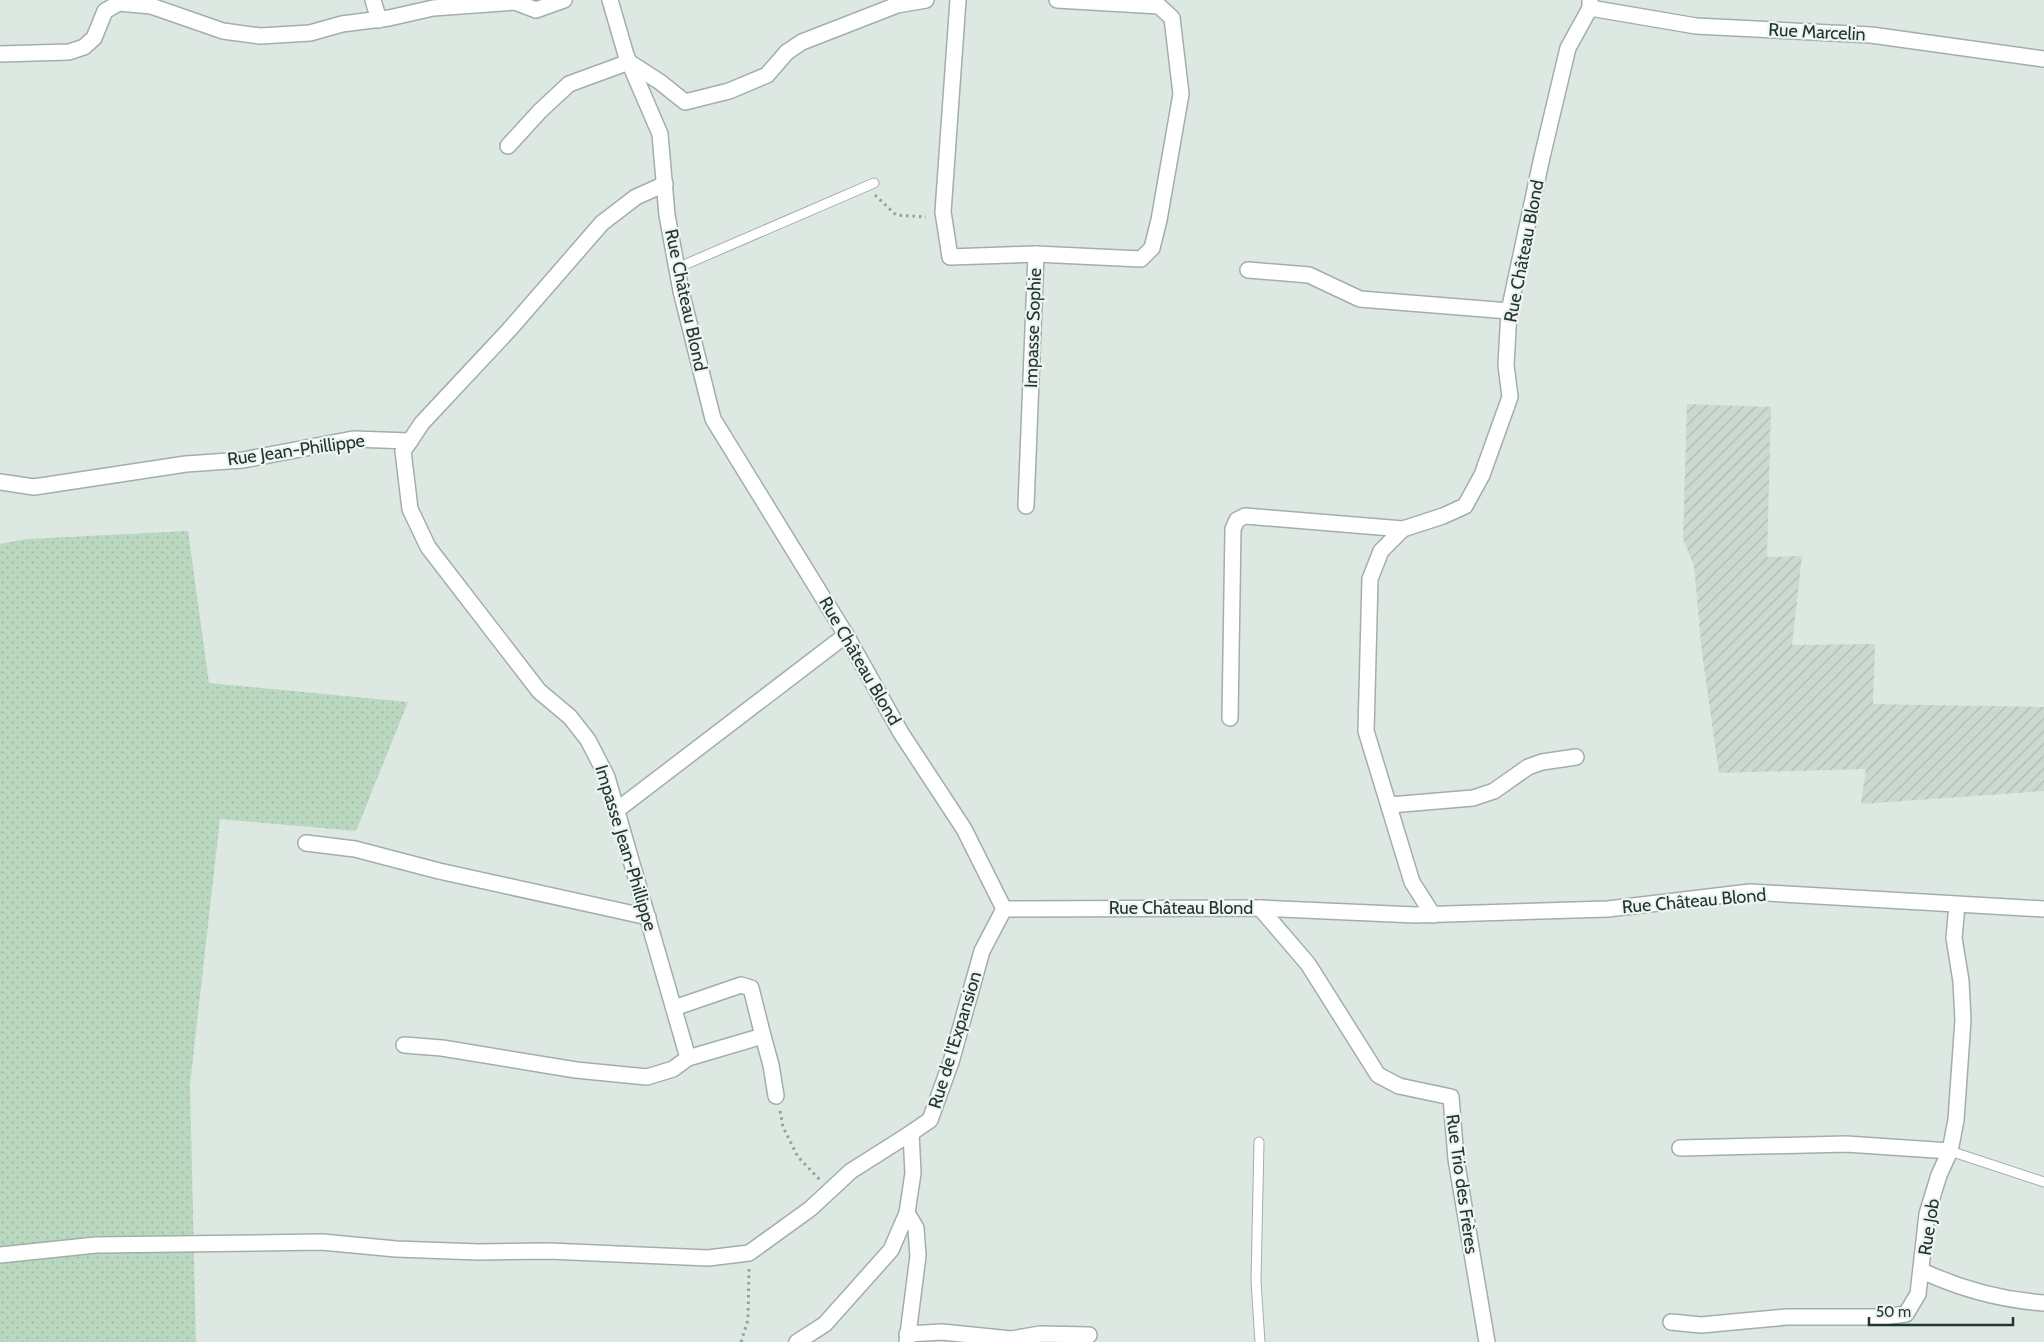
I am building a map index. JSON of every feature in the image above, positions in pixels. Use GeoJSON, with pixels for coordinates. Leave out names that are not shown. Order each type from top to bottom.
{"type":"FeatureCollection","features":[{"type":"Feature","properties":{"kind":"street"},"geometry":{"type":"LineString","coordinates":[[373,0],[379,20]]}},
{"type":"Feature","properties":{"kind":"street"},"geometry":{"type":"LineString","coordinates":[[0,54],[70,52],[84,47],[94,38],[105,11],[119,3],[151,6],[223,31],[260,36],[310,33],[342,24],[379,20],[433,8],[515,2],[536,10],[564,0]]}},
{"type":"Feature","properties":{"kind":"street","name":"Rue Château Blond"},"geometry":{"type":"LineString","coordinates":[[610,0],[629,62],[660,134],[668,215],[681,291],[713,418],[846,635],[901,734],[964,829],[1004,909],[1260,908],[1433,915],[1608,909],[1750,892],[2044,909]]}},
{"type":"Feature","properties":{"kind":"street"},"geometry":{"type":"LineString","coordinates":[[508,146],[540,111],[570,84],[629,62],[660,82],[685,102],[729,91],[767,75],[787,52],[802,42],[897,5],[926,0]]}},
{"type":"Feature","properties":{"kind":"street","name":"Impasse Sophie"},"geometry":{"type":"LineString","coordinates":[[958,0],[945,218],[950,257],[1036,254],[1026,506]]}},
{"type":"Feature","properties":{"kind":"street"},"geometry":{"type":"LineString","coordinates":[[1036,254],[1141,259],[1152,248],[1166,182],[1180,94],[1172,18],[1159,6],[1057,0]]}},
{"type":"Feature","properties":{"kind":"street","name":"Rue Château Blond"},"geometry":{"type":"LineString","coordinates":[[1433,915],[1412,882],[1366,731],[1370,579],[1381,551],[1403,529],[1443,516],[1465,506],[1482,475],[1510,397],[1506,365],[1509,312],[1568,48],[1590,4]]}},
{"type":"Feature","properties":{"kind":"street","name":"Rue Marcelin"},"geometry":{"type":"LineString","coordinates":[[1590,4],[1696,26],[1871,35],[2044,60]]}},
{"type":"Feature","properties":{"kind":"street"},"geometry":{"type":"LineString","coordinates":[[410,441],[422,423],[509,330],[602,223],[636,197],[665,184]]}},
{"type":"Feature","properties":{"kind":"street"},"geometry":{"type":"LineString","coordinates":[[1248,270],[1309,275],[1360,299],[1509,312]]}},
{"type":"Feature","properties":{"kind":"street","name":"Rue Jean-Phillippe"},"geometry":{"type":"LineString","coordinates":[[0,482],[34,487],[186,464],[243,460],[353,439],[410,441]]}},
{"type":"Feature","properties":{"kind":"street","name":"Impasse Jean-Phillippe"},"geometry":{"type":"LineString","coordinates":[[410,441],[403,451],[410,509],[428,547],[539,691],[570,717],[588,740],[607,777],[688,1058]]}},
{"type":"Feature","properties":{"kind":"street"},"geometry":{"type":"LineString","coordinates":[[1230,718],[1233,529],[1237,520],[1245,516],[1276,517],[1403,529]]}},
{"type":"Feature","properties":{"kind":"street"},"geometry":{"type":"LineString","coordinates":[[617,810],[846,635]]}},
{"type":"Feature","properties":{"kind":"street"},"geometry":{"type":"LineString","coordinates":[[1390,805],[1473,798],[1494,791],[1528,767],[1542,762],[1576,757]]}},
{"type":"Feature","properties":{"kind":"street"},"geometry":{"type":"LineString","coordinates":[[306,843],[355,849],[439,871],[648,917]]}},
{"type":"Feature","properties":{"kind":"street","name":"Rue Job"},"geometry":{"type":"LineString","coordinates":[[1671,1322],[1701,1325],[1787,1317],[1883,1317],[1906,1314],[1918,1294],[1927,1214],[1939,1175],[1950,1151],[1956,1120],[1963,1020],[1961,981],[1954,938],[1957,905]]}},
{"type":"Feature","properties":{"kind":"street","name":"Rue Trio des Frères"},"geometry":{"type":"LineString","coordinates":[[1260,908],[1308,964],[1378,1075],[1399,1086],[1451,1097],[1456,1159],[1487,1342]]}},
{"type":"Feature","properties":{"kind":"street","name":"Rue de l'Expansion"},"geometry":{"type":"LineString","coordinates":[[749,1253],[810,1209],[851,1171],[930,1120],[951,1062],[982,951],[1004,909]]}},
{"type":"Feature","properties":{"kind":"street"},"geometry":{"type":"LineString","coordinates":[[674,1008],[741,985],[751,988],[771,1065],[776,1096]]}},
{"type":"Feature","properties":{"kind":"street"},"geometry":{"type":"LineString","coordinates":[[404,1045],[442,1048],[576,1070],[647,1077],[673,1069],[688,1058],[763,1036]]}},
{"type":"Feature","properties":{"kind":"street"},"geometry":{"type":"LineString","coordinates":[[796,1342],[825,1324],[892,1250],[907,1213],[913,1173],[911,1133]]}},
{"type":"Feature","properties":{"kind":"street"},"geometry":{"type":"LineString","coordinates":[[1680,1148],[1846,1144],[1950,1151]]}},
{"type":"Feature","properties":{"kind":"street"},"geometry":{"type":"LineString","coordinates":[[907,1213],[916,1228],[918,1256],[907,1338],[942,1332],[1011,1339],[1040,1334],[1089,1334]]}},
{"type":"Feature","properties":{"kind":"street"},"geometry":{"type":"LineString","coordinates":[[0,1255],[96,1245],[322,1242],[396,1250],[549,1251],[708,1258],[749,1253]]}},
{"type":"Feature","properties":{"kind":"street"},"geometry":{"type":"LineString","coordinates":[[1922,1271],[1952,1285],[1994,1296],[2044,1303]]}},
{"type":"Feature","properties":{"kind":"lane"},"geometry":{"type":"LineString","coordinates":[[677,268],[870,184]]}},
{"type":"Feature","properties":{"kind":"lane"},"geometry":{"type":"LineString","coordinates":[[1259,1142],[1256,1281],[1260,1342]]}},
{"type":"Feature","properties":{"kind":"lane"},"geometry":{"type":"LineString","coordinates":[[1950,1151],[2044,1182]]}},
{"type":"Feature","properties":{"kind":"path"},"geometry":{"type":"LineString","coordinates":[[870,184],[896,215],[945,218]]}},
{"type":"Feature","properties":{"kind":"path"},"geometry":{"type":"LineString","coordinates":[[776,1096],[783,1127],[798,1157],[812,1170],[828,1192]]}},
{"type":"Feature","properties":{"kind":"path"},"geometry":{"type":"LineString","coordinates":[[741,1342],[748,1320],[749,1253]]}},
{"type":"Feature","properties":{"kind":"shaded area"},"geometry":{"type":"Polygon","coordinates":[[[1687,404],[1771,407],[1767,557],[1802,556],[1792,645],[1875,644],[1873,704],[2044,707],[2044,791],[1861,804],[1866,769],[1719,773],[1702,653],[1694,566],[1683,539],[1687,404]]]}},
{"type":"Feature","properties":{"kind":"green space"},"geometry":{"type":"Polygon","coordinates":[[[188,531],[209,683],[408,702],[356,831],[220,819],[190,1084],[196,1342],[0,1342],[0,544],[27,539],[188,531]]]}}]}
